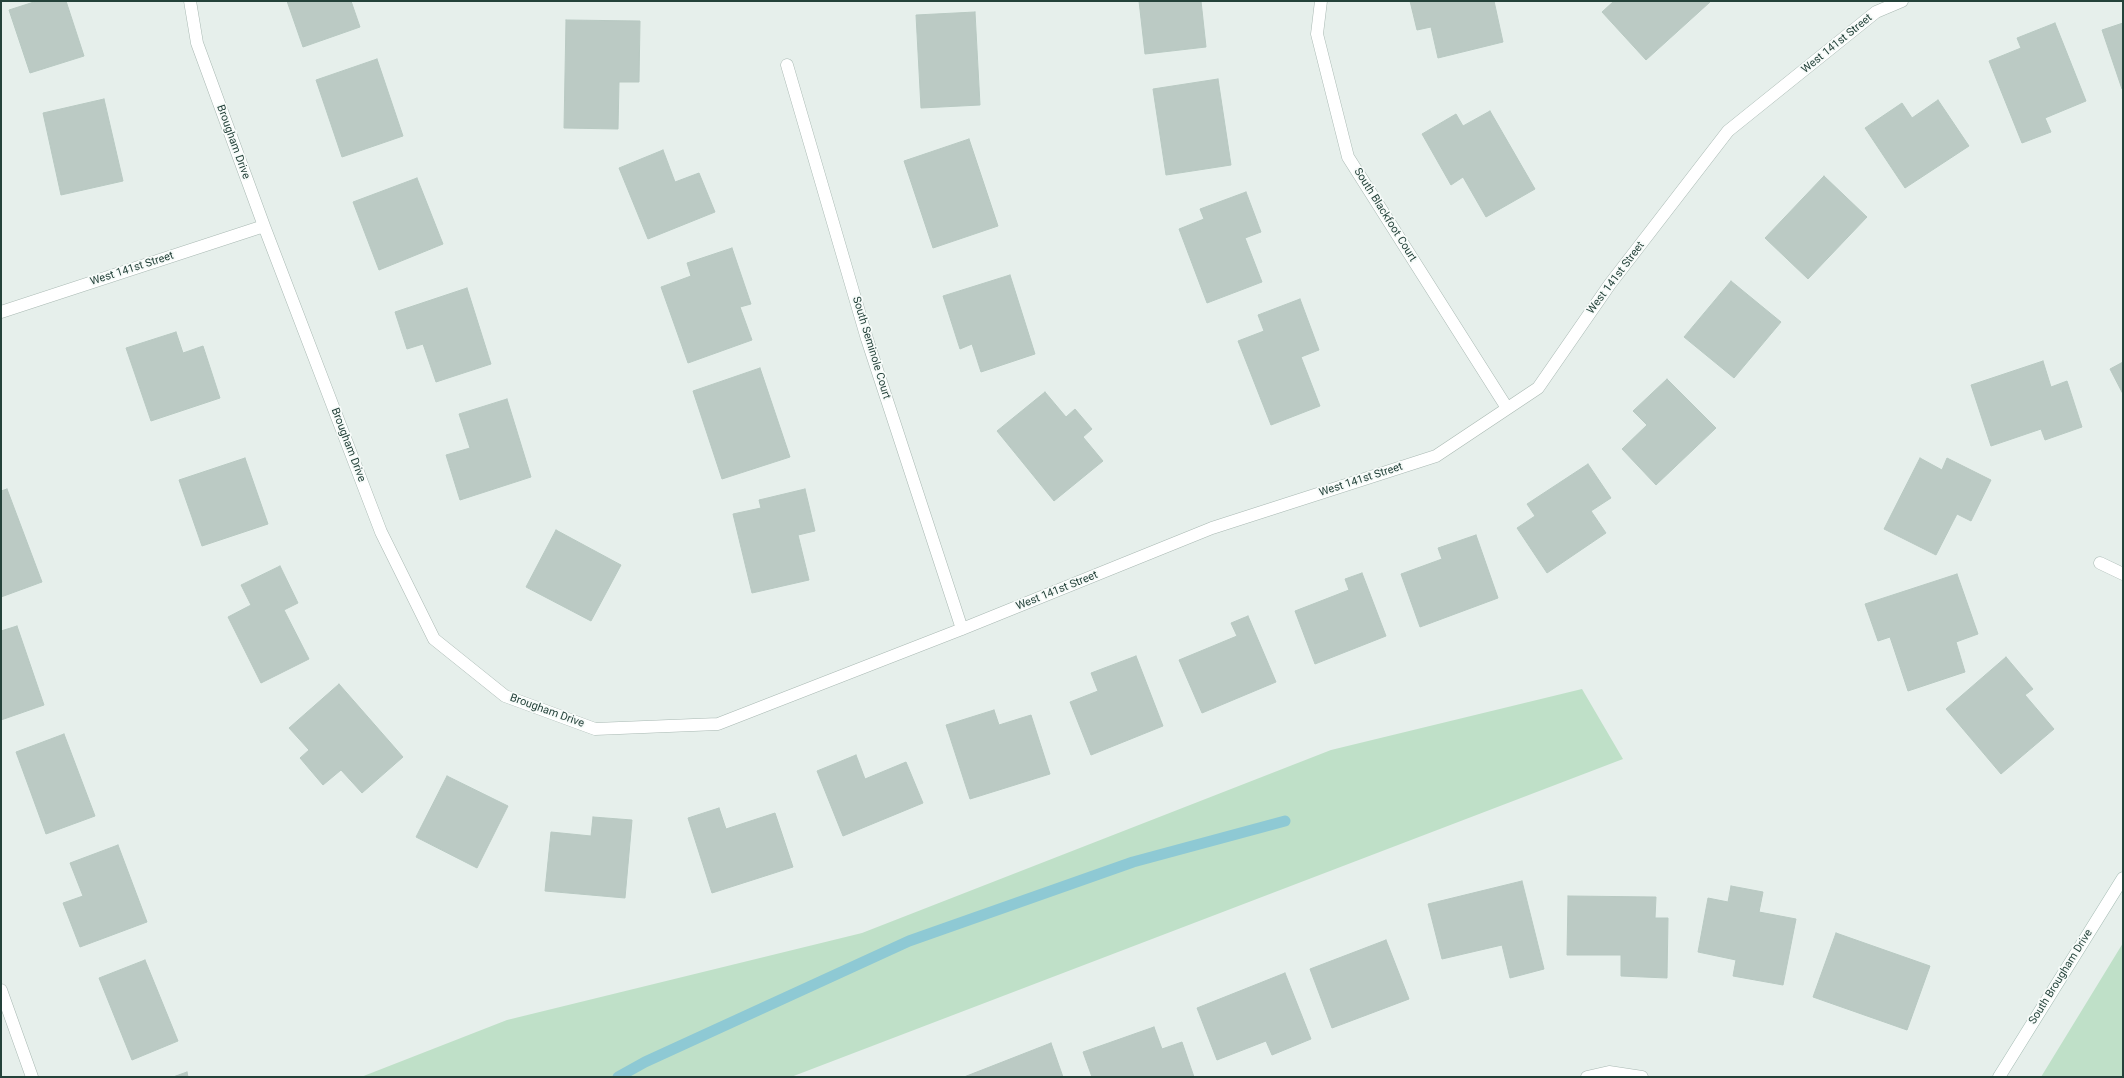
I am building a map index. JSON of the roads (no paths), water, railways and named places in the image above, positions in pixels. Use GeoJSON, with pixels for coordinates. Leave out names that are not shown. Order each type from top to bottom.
{"type":"FeatureCollection","features":[{"type":"Feature","properties":{"kind":"street","name":"Brougham Drive"},"geometry":{"type":"LineString","coordinates":[[190,1],[196,44],[381,532],[434,639],[506,696],[595,728],[668,726]]}},
{"type":"Feature","properties":{"kind":"street","name":"South Blackfoot Court"},"geometry":{"type":"LineString","coordinates":[[1321,1],[1317,34],[1348,157],[1507,408]]}},
{"type":"Feature","properties":{"kind":"street","name":"West 141st Street"},"geometry":{"type":"LineString","coordinates":[[668,726],[718,724],[962,629],[1212,528],[1436,456],[1538,388],[1610,284],[1728,131],[1876,12],[1902,1]]}},
{"type":"Feature","properties":{"kind":"street","name":"South Seminole Court"},"geometry":{"type":"LineString","coordinates":[[787,65],[868,339],[962,629]]}},
{"type":"Feature","properties":{"kind":"street","name":"West 141st Street"},"geometry":{"type":"LineString","coordinates":[[1,312],[264,226]]}},
{"type":"Feature","properties":{"kind":"street"},"geometry":{"type":"LineString","coordinates":[[2100,563],[2123,574]]}},
{"type":"Feature","properties":{"kind":"street","name":"South Brougham Drive"},"geometry":{"type":"LineString","coordinates":[[1999,1077],[2123,878]]}},
{"type":"Feature","properties":{"kind":"street"},"geometry":{"type":"LineString","coordinates":[[1,990],[32,1077]]}},
{"type":"Feature","properties":{"kind":"street"},"geometry":{"type":"LineString","coordinates":[[1587,1077],[1609,1072],[1642,1077]]}},
{"type":"Feature","properties":{"kind":"waterway"},"geometry":{"type":"LineString","coordinates":[[618,1077],[645,1062],[909,941],[1133,862],[1285,821]]}}]}
